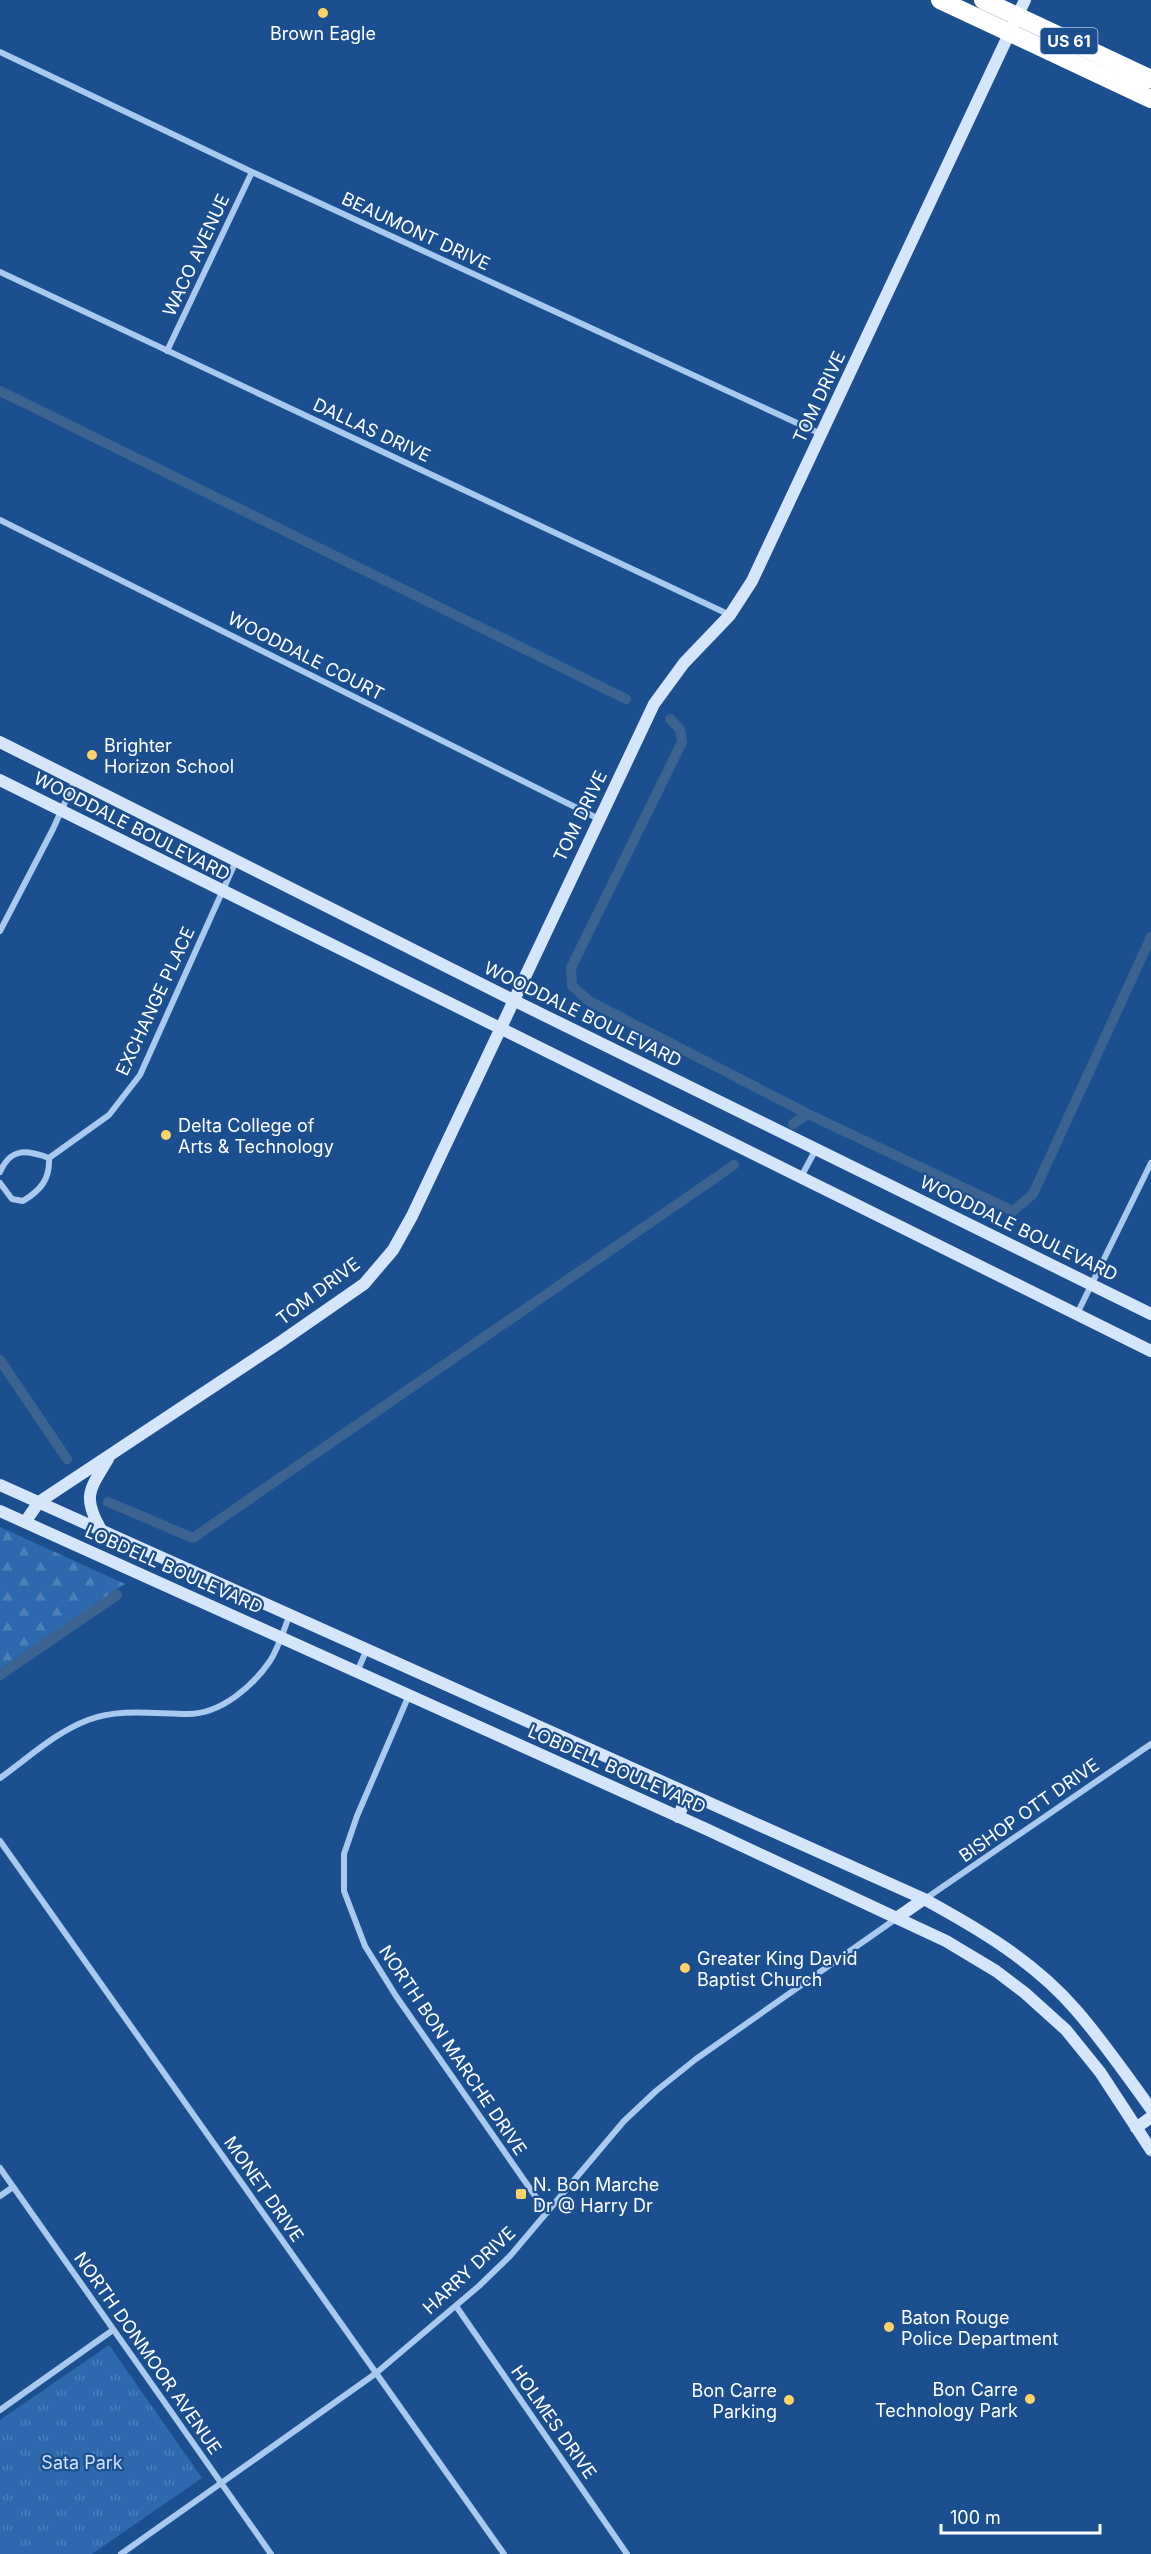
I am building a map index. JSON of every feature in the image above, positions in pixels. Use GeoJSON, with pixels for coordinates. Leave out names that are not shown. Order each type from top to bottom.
{"type":"FeatureCollection","features":[{"type":"Feature","properties":{"kind":"highway","name":"US 61"},"geometry":{"type":"LineString","coordinates":[[940,0],[1151,99]]}},
{"type":"Feature","properties":{"kind":"highway","name":"US 61"},"geometry":{"type":"LineString","coordinates":[[983,0],[1021,8],[1151,79]]}},
{"type":"Feature","properties":{"kind":"street","name":"TOM DRIVE"},"geometry":{"type":"LineString","coordinates":[[25,1522],[39,1502],[364,1284],[393,1250],[412,1216],[654,704],[684,663],[730,615],[752,581],[1021,8]]}},
{"type":"Feature","properties":{"kind":"street","name":"BEAUMONT DRIVE"},"geometry":{"type":"LineString","coordinates":[[0,52],[252,172],[821,434]]}},
{"type":"Feature","properties":{"kind":"street","name":"WACO AVENUE"},"geometry":{"type":"LineString","coordinates":[[167,351],[252,172]]}},
{"type":"Feature","properties":{"kind":"street","name":"DALLAS DRIVE"},"geometry":{"type":"LineString","coordinates":[[0,272],[730,615]]}},
{"type":"Feature","properties":{"kind":"street","name":"WOODDALE COURT"},"geometry":{"type":"LineString","coordinates":[[0,520],[599,819]]}},
{"type":"Feature","properties":{"kind":"street","name":"WOODDALE BOULEVARD"},"geometry":{"type":"LineString","coordinates":[[0,742],[513,1000],[1151,1314]]}},
{"type":"Feature","properties":{"kind":"street"},"geometry":{"type":"LineString","coordinates":[[0,931],[75,779]]}},
{"type":"Feature","properties":{"kind":"street","name":"WOODDALE BOULEVARD"},"geometry":{"type":"LineString","coordinates":[[0,780],[1151,1351]]}},
{"type":"Feature","properties":{"kind":"street","name":"EXCHANGE PLACE"},"geometry":{"type":"LineString","coordinates":[[49,1158],[110,1115],[140,1075],[237,861]]}},
{"type":"Feature","properties":{"kind":"street"},"geometry":{"type":"LineString","coordinates":[[801,1177],[816,1149]]}},
{"type":"Feature","properties":{"kind":"street"},"geometry":{"type":"LineString","coordinates":[[0,1172],[4,1162],[18,1152],[33,1152],[49,1158],[50,1173],[35,1194],[23,1201],[12,1199],[0,1183]]}},
{"type":"Feature","properties":{"kind":"street"},"geometry":{"type":"LineString","coordinates":[[1077,1314],[1151,1163]]}},
{"type":"Feature","properties":{"kind":"street"},"geometry":{"type":"LineString","coordinates":[[100,1528],[90,1509],[88,1495],[111,1455]]}},
{"type":"Feature","properties":{"kind":"street","name":"LOBDELL BOULEVARD"},"geometry":{"type":"LineString","coordinates":[[0,1485],[924,1899],[978,1929],[1027,1963],[1075,2009],[1151,2109]]}},
{"type":"Feature","properties":{"kind":"street","name":"LOBDELL BOULEVARD"},"geometry":{"type":"LineString","coordinates":[[0,1511],[281,1636],[898,1917],[971,1955],[996,1971],[1042,2007],[1066,2030],[1100,2072],[1151,2150]]}},
{"type":"Feature","properties":{"kind":"street"},"geometry":{"type":"LineString","coordinates":[[0,1778],[62,1733],[88,1720],[118,1713],[191,1714],[218,1706],[247,1688],[271,1659],[290,1614]]}},
{"type":"Feature","properties":{"kind":"street"},"geometry":{"type":"LineString","coordinates":[[357,1672],[367,1649]]}},
{"type":"Feature","properties":{"kind":"street","name":"NORTH BON MARCHE DRIVE"},"geometry":{"type":"LineString","coordinates":[[409,1695],[357,1816],[344,1854],[344,1891],[365,1946],[396,1996],[547,2213]]}},
{"type":"Feature","properties":{"kind":"street","name":"BISHOP OTT DRIVE"},"geometry":{"type":"LineString","coordinates":[[924,1899],[1151,1744]]}},
{"type":"Feature","properties":{"kind":"street"},"geometry":{"type":"LineString","coordinates":[[678,1817],[687,1794]]}},
{"type":"Feature","properties":{"kind":"street","name":"MONET DRIVE"},"geometry":{"type":"LineString","coordinates":[[0,1841],[504,2554]]}},
{"type":"Feature","properties":{"kind":"street"},"geometry":{"type":"LineString","coordinates":[[898,1917],[924,1899]]}},
{"type":"Feature","properties":{"kind":"street","name":"HARRY DRIVE"},"geometry":{"type":"LineString","coordinates":[[121,2554],[375,2374],[456,2306],[510,2256],[624,2121],[663,2084],[898,1917]]}},
{"type":"Feature","properties":{"kind":"street"},"geometry":{"type":"LineString","coordinates":[[1136,2128],[1151,2117]]}},
{"type":"Feature","properties":{"kind":"street"},"geometry":{"type":"LineString","coordinates":[[1136,2128],[1151,2132]]}},
{"type":"Feature","properties":{"kind":"street","name":"NORTH DONMOOR AVENUE"},"geometry":{"type":"LineString","coordinates":[[0,2168],[272,2554]]}},
{"type":"Feature","properties":{"kind":"street"},"geometry":{"type":"LineString","coordinates":[[0,2196],[13,2187]]}},
{"type":"Feature","properties":{"kind":"street","name":"HOLMES DRIVE"},"geometry":{"type":"LineString","coordinates":[[456,2306],[627,2554]]}},
{"type":"Feature","properties":{"kind":"street"},"geometry":{"type":"LineString","coordinates":[[0,2410],[113,2330]]}},
{"type":"Feature","properties":{"kind":"green space"},"geometry":{"type":"Polygon","coordinates":[[[0,1527],[125,1584],[0,1669],[0,1527]]]}},
{"type":"Feature","properties":{"kind":"green space","name":"Sata Park"},"geometry":{"type":"Polygon","coordinates":[[[109,2345],[202,2478],[92,2554],[0,2554],[0,2420],[109,2345]]]}},
{"type":"Feature","properties":{"kind":"waterway"},"geometry":{"type":"LineString","coordinates":[[0,391],[626,699]]}},
{"type":"Feature","properties":{"kind":"waterway"},"geometry":{"type":"LineString","coordinates":[[670,719],[680,729],[682,742],[571,968],[572,986],[589,1001],[808,1114],[1013,1211],[1033,1194],[1151,937]]}},
{"type":"Feature","properties":{"kind":"waterway"},"geometry":{"type":"LineString","coordinates":[[793,1124],[808,1114]]}},
{"type":"Feature","properties":{"kind":"waterway"},"geometry":{"type":"LineString","coordinates":[[108,1502],[193,1538],[734,1165]]}},
{"type":"Feature","properties":{"kind":"waterway"},"geometry":{"type":"LineString","coordinates":[[0,1360],[67,1459]]}},
{"type":"Feature","properties":{"kind":"waterway"},"geometry":{"type":"LineString","coordinates":[[0,1675],[117,1595]]}},
{"type":"Feature","properties":{"kind":"place","name":"Brown Eagle"},"geometry":{"type":"Point","coordinates":[323,13]}},
{"type":"Feature","properties":{"kind":"place","name":"Brighter Horizon School"},"geometry":{"type":"Point","coordinates":[92,755]}},
{"type":"Feature","properties":{"kind":"place","name":"Delta College of Arts & Technology"},"geometry":{"type":"Point","coordinates":[166,1135]}},
{"type":"Feature","properties":{"kind":"place","name":"Greater King David Baptist Church"},"geometry":{"type":"Point","coordinates":[685,1968]}},
{"type":"Feature","properties":{"kind":"place","name":"N. Bon Marche Dr @ Harry Dr"},"geometry":{"type":"Point","coordinates":[521,2194]}},
{"type":"Feature","properties":{"kind":"place","name":"Baton Rouge Police Department"},"geometry":{"type":"Point","coordinates":[889,2327]}},
{"type":"Feature","properties":{"kind":"place","name":"Bon Carre Technology Park"},"geometry":{"type":"Point","coordinates":[1030,2399]}},
{"type":"Feature","properties":{"kind":"place","name":"Bon Carre Parking"},"geometry":{"type":"Point","coordinates":[789,2400]}}]}
